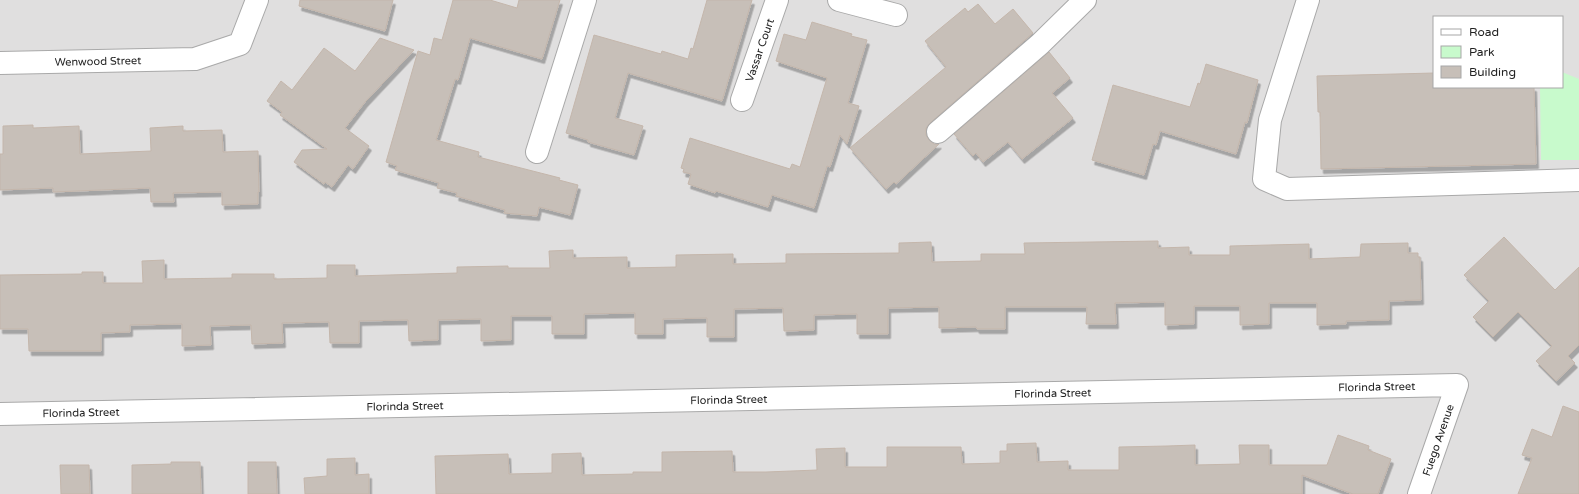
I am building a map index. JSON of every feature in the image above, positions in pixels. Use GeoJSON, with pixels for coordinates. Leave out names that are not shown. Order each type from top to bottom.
{"type":"FeatureCollection","features":[{"type":"Feature","properties":{"kind":"street","name":"Wenwood Street"},"geometry":{"type":"LineString","coordinates":[[0,63],[195,59],[240,44],[257,0]]}},
{"type":"Feature","properties":{"kind":"street"},"geometry":{"type":"LineString","coordinates":[[537,152],[585,0]]}},
{"type":"Feature","properties":{"kind":"street","name":"Vassar Court"},"geometry":{"type":"LineString","coordinates":[[742,100],[777,0]]}},
{"type":"Feature","properties":{"kind":"street"},"geometry":{"type":"LineString","coordinates":[[839,0],[896,15]]}},
{"type":"Feature","properties":{"kind":"street"},"geometry":{"type":"LineString","coordinates":[[938,132],[1040,44],[1084,0]]}},
{"type":"Feature","properties":{"kind":"street"},"geometry":{"type":"LineString","coordinates":[[1308,0],[1270,120],[1264,179],[1287,189],[1579,180]]}},
{"type":"Feature","properties":{"kind":"street","name":"Florinda Street"},"geometry":{"type":"LineString","coordinates":[[0,414],[1457,385]]}},
{"type":"Feature","properties":{"kind":"street","name":"Fuego Avenue"},"geometry":{"type":"LineString","coordinates":[[1419,494],[1457,385]]}},
{"type":"Feature","properties":{"kind":"shaded area"},"geometry":{"type":"Polygon","coordinates":[[[0,0],[1579,0],[1579,494],[0,494],[0,0]]]}},
{"type":"Feature","properties":{"kind":"green space"},"geometry":{"type":"Polygon","coordinates":[[[1563,72],[1579,79],[1579,160],[1541,160],[1540,88],[1563,88],[1563,72]]]}},
{"type":"Feature","properties":{"kind":"building"},"geometry":{"type":"Polygon","coordinates":[[[300,0],[393,0],[385,31],[299,6],[300,0]]]}},
{"type":"Feature","properties":{"kind":"building"},"geometry":{"type":"Polygon","coordinates":[[[453,0],[490,0],[517,8],[519,0],[560,0],[542,59],[470,38],[458,80],[455,79],[436,140],[479,152],[478,157],[560,178],[559,180],[578,185],[570,215],[539,207],[537,216],[504,213],[505,210],[456,196],[457,193],[437,188],[439,183],[395,170],[397,166],[386,162],[418,51],[430,55],[434,38],[442,40],[453,0]]]}},
{"type":"Feature","properties":{"kind":"building"},"geometry":{"type":"Polygon","coordinates":[[[707,0],[752,0],[722,101],[628,73],[615,118],[643,126],[634,155],[588,142],[588,140],[566,133],[594,35],[661,54],[662,51],[688,59],[691,48],[693,49],[707,0]]]}},
{"type":"Feature","properties":{"kind":"building"},"geometry":{"type":"Polygon","coordinates":[[[978,4],[995,24],[1013,9],[1033,33],[930,123],[926,128],[926,135],[934,144],[939,144],[896,184],[894,182],[886,189],[850,148],[946,67],[925,41],[965,8],[968,12],[978,4]]]}},
{"type":"Feature","properties":{"kind":"building"},"geometry":{"type":"Polygon","coordinates":[[[812,22],[867,40],[848,103],[859,106],[847,144],[840,135],[830,167],[827,166],[814,208],[772,195],[768,207],[688,184],[691,174],[683,172],[684,169],[681,168],[690,138],[790,169],[792,164],[800,167],[827,78],[776,61],[784,34],[806,40],[812,22]]]}},
{"type":"Feature","properties":{"kind":"building"},"geometry":{"type":"Polygon","coordinates":[[[380,38],[414,50],[365,102],[345,128],[369,146],[353,169],[348,165],[332,187],[325,182],[324,184],[294,162],[302,150],[327,149],[280,115],[282,112],[267,101],[281,81],[292,90],[324,48],[355,71],[380,38]]]}},
{"type":"Feature","properties":{"kind":"building"},"geometry":{"type":"Polygon","coordinates":[[[1049,52],[1070,78],[1052,93],[1073,118],[1022,159],[1008,142],[983,162],[976,153],[973,156],[954,134],[1049,52]]]}},
{"type":"Feature","properties":{"kind":"building"},"geometry":{"type":"Polygon","coordinates":[[[1206,64],[1258,80],[1247,123],[1245,122],[1236,154],[1160,131],[1156,145],[1153,144],[1144,175],[1092,160],[1113,85],[1190,107],[1198,83],[1200,84],[1206,64]]]}},
{"type":"Feature","properties":{"kind":"building"},"geometry":{"type":"Polygon","coordinates":[[[1433,73],[1433,88],[1534,88],[1536,164],[1321,169],[1320,112],[1318,112],[1317,76],[1433,73]]]}},
{"type":"Feature","properties":{"kind":"building"},"geometry":{"type":"Polygon","coordinates":[[[33,125],[33,128],[79,126],[80,154],[151,151],[150,128],[183,126],[183,131],[222,130],[223,152],[258,151],[258,204],[222,205],[222,192],[173,193],[174,202],[151,202],[150,188],[53,192],[53,188],[0,190],[0,154],[3,154],[3,126],[33,125]]]}},
{"type":"Feature","properties":{"kind":"building"},"geometry":{"type":"Polygon","coordinates":[[[1504,237],[1555,290],[1579,267],[1579,345],[1568,356],[1575,363],[1556,381],[1536,361],[1552,346],[1518,312],[1493,337],[1473,317],[1489,301],[1464,275],[1504,237]]]}},
{"type":"Feature","properties":{"kind":"building"},"geometry":{"type":"Polygon","coordinates":[[[1158,241],[1158,248],[1189,247],[1189,255],[1230,255],[1230,246],[1309,244],[1309,259],[1360,257],[1361,244],[1408,243],[1408,253],[1418,253],[1418,257],[1420,257],[1421,300],[1389,301],[1389,320],[1346,321],[1346,324],[1317,325],[1317,303],[1269,303],[1269,324],[1240,325],[1240,306],[1194,306],[1194,324],[1165,325],[1165,302],[1115,303],[1116,324],[1086,324],[1087,307],[1005,307],[1005,329],[977,329],[976,327],[939,328],[939,307],[888,308],[888,334],[857,334],[857,314],[814,315],[814,330],[784,331],[783,308],[734,309],[734,337],[707,337],[707,318],[663,319],[663,334],[635,334],[635,313],[584,314],[584,334],[552,334],[552,316],[511,316],[511,340],[481,341],[481,319],[438,320],[438,340],[409,341],[408,320],[359,321],[359,343],[330,343],[329,322],[282,323],[283,343],[252,344],[251,325],[210,326],[211,345],[182,346],[182,324],[130,325],[130,332],[101,333],[101,351],[29,351],[28,329],[0,329],[0,275],[82,274],[82,272],[103,272],[103,283],[143,283],[142,261],[164,260],[164,279],[232,278],[232,274],[274,274],[274,279],[327,278],[327,265],[355,265],[355,276],[457,273],[457,267],[508,266],[508,268],[550,268],[549,251],[573,250],[573,258],[627,257],[627,268],[676,267],[676,255],[733,254],[733,264],[786,263],[786,254],[899,253],[899,243],[931,242],[932,262],[981,261],[981,254],[1025,254],[1024,243],[1158,241]]]}},
{"type":"Feature","properties":{"kind":"building"},"geometry":{"type":"Polygon","coordinates":[[[1563,406],[1579,412],[1579,494],[1518,494],[1532,458],[1522,455],[1532,429],[1552,437],[1563,406]]]}},
{"type":"Feature","properties":{"kind":"building"},"geometry":{"type":"Polygon","coordinates":[[[1338,435],[1369,446],[1368,450],[1391,459],[1378,494],[1353,494],[1302,475],[1302,494],[436,494],[435,456],[508,454],[509,474],[552,473],[552,454],[581,453],[582,475],[662,472],[662,452],[732,451],[733,472],[766,472],[817,470],[816,449],[845,448],[845,467],[887,467],[887,447],[961,447],[962,464],[1000,463],[1000,451],[1007,451],[1007,444],[1036,443],[1037,462],[1068,461],[1068,470],[1119,470],[1119,447],[1195,445],[1195,465],[1240,464],[1239,445],[1269,445],[1269,465],[1327,465],[1338,435]]]}},
{"type":"Feature","properties":{"kind":"building"},"geometry":{"type":"Polygon","coordinates":[[[355,458],[355,475],[369,474],[369,494],[305,494],[304,478],[327,476],[327,459],[355,458]]]}},
{"type":"Feature","properties":{"kind":"building"},"geometry":{"type":"Polygon","coordinates":[[[171,462],[200,462],[201,494],[132,494],[132,465],[171,464],[171,462]]]}},
{"type":"Feature","properties":{"kind":"building"},"geometry":{"type":"Polygon","coordinates":[[[248,462],[276,462],[277,494],[248,494],[248,462]]]}},
{"type":"Feature","properties":{"kind":"building"},"geometry":{"type":"Polygon","coordinates":[[[60,465],[89,465],[90,494],[61,494],[60,465]]]}}]}
